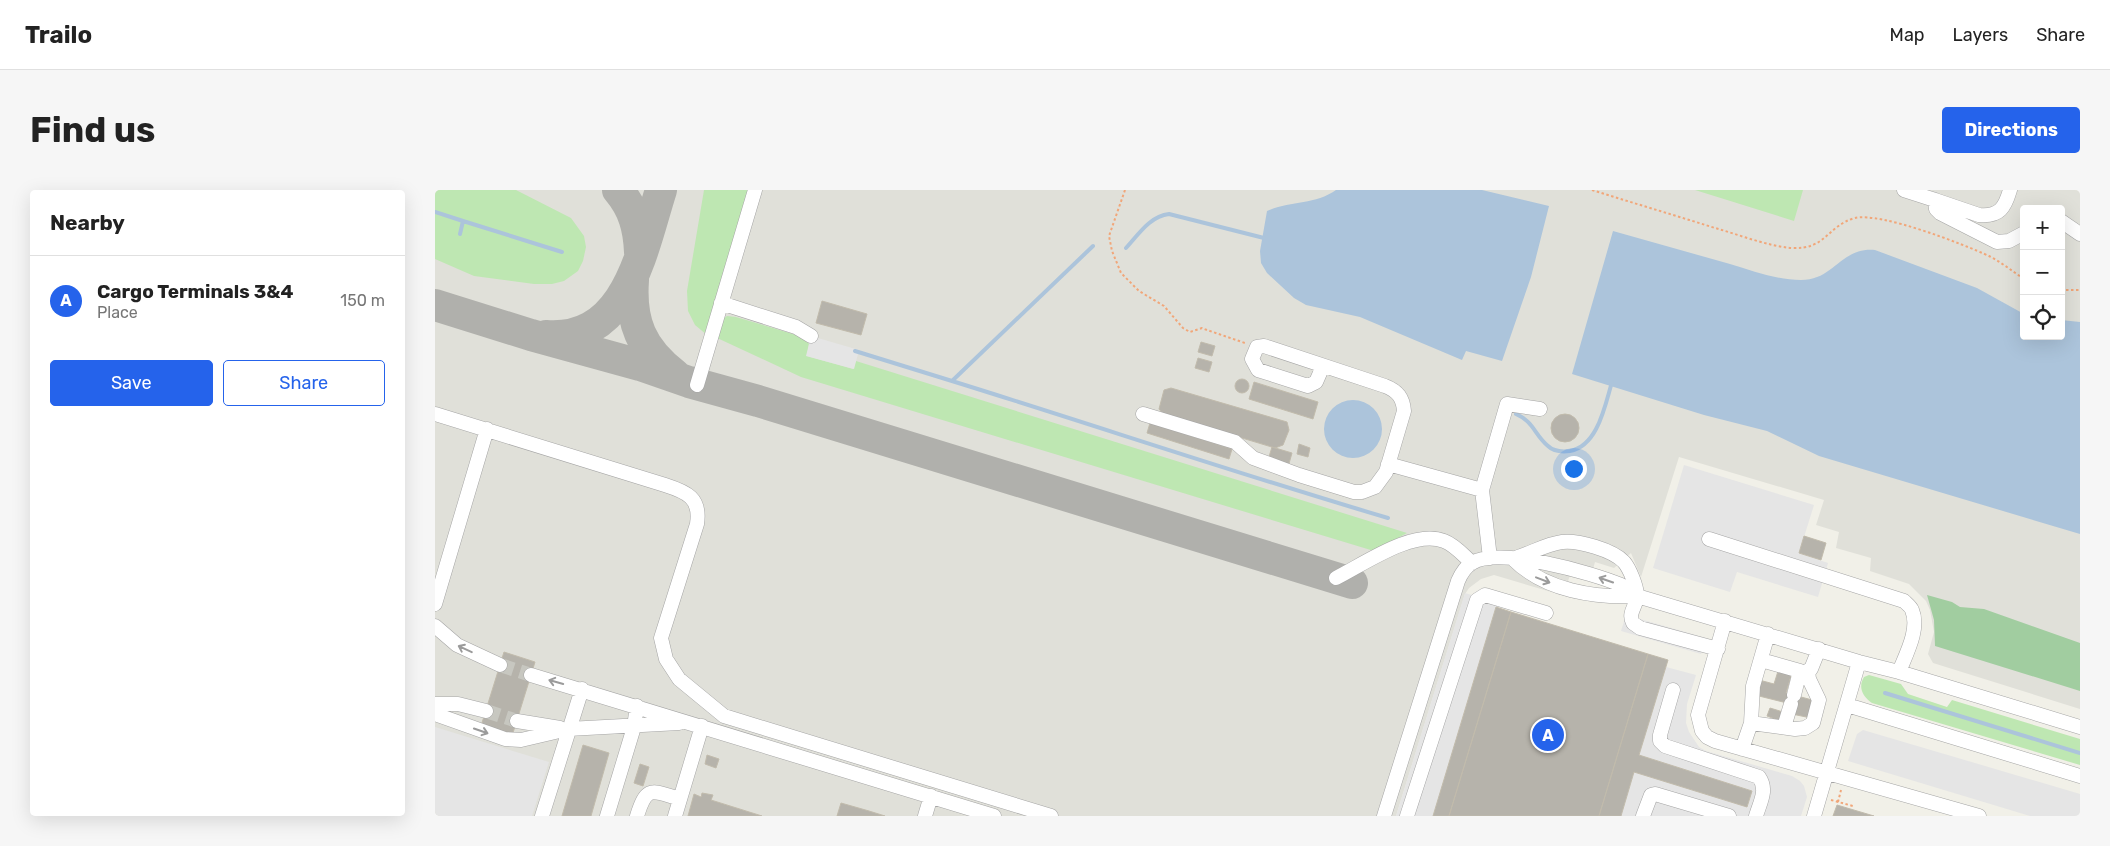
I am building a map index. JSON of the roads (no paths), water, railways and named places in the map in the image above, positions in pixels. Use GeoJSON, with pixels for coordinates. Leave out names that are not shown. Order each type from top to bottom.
{"type":"FeatureCollection","features":[{"type":"Feature","properties":{"kind":"street"},"geometry":{"type":"LineString","coordinates":[[697,385],[755,190]]}},
{"type":"Feature","properties":{"kind":"street"},"geometry":{"type":"LineString","coordinates":[[1904,190],[1979,215],[1993,214],[2005,206],[2010,190]]}},
{"type":"Feature","properties":{"kind":"street"},"geometry":{"type":"LineString","coordinates":[[1935,200],[1936,209],[1940,213],[1997,242],[2009,241],[2020,235]]}},
{"type":"Feature","properties":{"kind":"street"},"geometry":{"type":"LineString","coordinates":[[2065,224],[2080,234]]}},
{"type":"Feature","properties":{"kind":"street"},"geometry":{"type":"LineString","coordinates":[[721,303],[796,327],[811,336]]}},
{"type":"Feature","properties":{"kind":"street"},"geometry":{"type":"LineString","coordinates":[[1143,414],[1235,442],[1253,458],[1354,492],[1369,491],[1375,487],[1386,472],[1404,411],[1401,397],[1397,392],[1385,386],[1264,346],[1257,347],[1252,359],[1257,370],[1308,386],[1316,382],[1323,366]]}},
{"type":"Feature","properties":{"kind":"street"},"geometry":{"type":"LineString","coordinates":[[1490,558],[1482,490],[1507,404],[1540,409]]}},
{"type":"Feature","properties":{"kind":"street"},"geometry":{"type":"LineString","coordinates":[[435,414],[689,494],[699,514],[661,638],[663,651],[679,679],[725,716],[1051,816]]}},
{"type":"Feature","properties":{"kind":"street"},"geometry":{"type":"LineString","coordinates":[[435,604],[487,429]]}},
{"type":"Feature","properties":{"kind":"street"},"geometry":{"type":"LineString","coordinates":[[1388,464],[1482,490]]}},
{"type":"Feature","properties":{"kind":"street"},"geometry":{"type":"LineString","coordinates":[[1336,578],[1401,545],[1425,539],[1435,538],[1446,542],[1471,563]]}},
{"type":"Feature","properties":{"kind":"street"},"geometry":{"type":"LineString","coordinates":[[1709,539],[1904,601],[1912,610],[1914,626],[1911,643],[1899,672]]}},
{"type":"Feature","properties":{"kind":"street"},"geometry":{"type":"LineString","coordinates":[[1513,559],[1564,542],[1585,544],[1607,551],[1623,561],[1629,572],[1637,596],[1631,614],[1633,624],[1640,628],[1718,650]]}},
{"type":"Feature","properties":{"kind":"street"},"geometry":{"type":"LineString","coordinates":[[1384,816],[1458,581],[1471,563],[1490,558],[1537,560],[1589,574],[1623,586],[1637,596]]}},
{"type":"Feature","properties":{"kind":"street"},"geometry":{"type":"LineString","coordinates":[[1513,559],[1524,570],[1535,577],[1577,592],[1603,596],[1637,596],[2080,727]]}},
{"type":"Feature","properties":{"kind":"street"},"geometry":{"type":"LineString","coordinates":[[1407,816],[1477,600],[1481,596],[1485,596],[1546,613]]}},
{"type":"Feature","properties":{"kind":"street"},"geometry":{"type":"LineString","coordinates":[[1725,621],[1698,715],[1699,725],[1707,737],[1742,749],[1828,771],[1979,816]]}},
{"type":"Feature","properties":{"kind":"street"},"geometry":{"type":"LineString","coordinates":[[435,626],[457,645],[500,665]]}},
{"type":"Feature","properties":{"kind":"street"},"geometry":{"type":"LineString","coordinates":[[1742,749],[1751,723],[1753,686],[1768,634]]}},
{"type":"Feature","properties":{"kind":"street"},"geometry":{"type":"LineString","coordinates":[[1783,727],[1804,671],[1819,649]]}},
{"type":"Feature","properties":{"kind":"street"},"geometry":{"type":"LineString","coordinates":[[1751,723],[1800,728],[1813,723],[1819,700],[1804,671],[1761,660]]}},
{"type":"Feature","properties":{"kind":"street"},"geometry":{"type":"LineString","coordinates":[[1814,816],[1859,662]]}},
{"type":"Feature","properties":{"kind":"street"},"geometry":{"type":"LineString","coordinates":[[531,675],[994,816]]}},
{"type":"Feature","properties":{"kind":"street"},"geometry":{"type":"LineString","coordinates":[[542,816],[582,689]]}},
{"type":"Feature","properties":{"kind":"street"},"geometry":{"type":"LineString","coordinates":[[1673,690],[1660,741],[1665,746],[1759,777],[1763,783],[1764,790],[1756,816]]}},
{"type":"Feature","properties":{"kind":"street"},"geometry":{"type":"LineString","coordinates":[[1422,695],[1445,702]]}},
{"type":"Feature","properties":{"kind":"street"},"geometry":{"type":"LineString","coordinates":[[435,704],[458,704],[486,711]]}},
{"type":"Feature","properties":{"kind":"street"},"geometry":{"type":"LineString","coordinates":[[1847,705],[2080,776]]}},
{"type":"Feature","properties":{"kind":"street"},"geometry":{"type":"LineString","coordinates":[[607,816],[634,727],[637,706]]}},
{"type":"Feature","properties":{"kind":"street"},"geometry":{"type":"LineString","coordinates":[[1418,710],[1440,716]]}},
{"type":"Feature","properties":{"kind":"street"},"geometry":{"type":"LineString","coordinates":[[435,714],[505,739],[521,740],[568,730],[634,727],[685,722]]}},
{"type":"Feature","properties":{"kind":"street"},"geometry":{"type":"LineString","coordinates":[[517,721],[568,730]]}},
{"type":"Feature","properties":{"kind":"street"},"geometry":{"type":"LineString","coordinates":[[675,816],[702,726]]}},
{"type":"Feature","properties":{"kind":"street"},"geometry":{"type":"LineString","coordinates":[[637,816],[643,798],[649,793],[656,792],[680,799]]}},
{"type":"Feature","properties":{"kind":"street"},"geometry":{"type":"LineString","coordinates":[[1643,816],[1648,799],[1651,795],[1655,794],[1729,816]]}},
{"type":"Feature","properties":{"kind":"street"},"geometry":{"type":"LineString","coordinates":[[925,816],[931,796]]}},
{"type":"Feature","properties":{"kind":"water"},"geometry":{"type":"Polygon","coordinates":[[[1336,190],[1482,190],[1549,206],[1531,277],[1502,361],[1466,351],[1462,360],[1360,317],[1306,305],[1294,298],[1267,273],[1261,263],[1260,251],[1267,211],[1311,201],[1336,190]]]}},
{"type":"Feature","properties":{"kind":"water"},"geometry":{"type":"Polygon","coordinates":[[[1613,231],[1765,275],[1792,280],[1813,279],[1830,270],[1853,253],[1863,250],[1875,250],[1977,288],[2020,312],[2020,340],[2065,340],[2065,320],[2080,322],[2080,534],[1819,456],[1767,431],[1704,415],[1572,374],[1613,231]]]}},
{"type":"Feature","properties":{"kind":"water"},"geometry":{"type":"Polygon","coordinates":[[[1353,400],[1364,402],[1377,413],[1382,429],[1380,440],[1369,453],[1353,458],[1342,456],[1329,445],[1324,429],[1326,418],[1337,405],[1353,400]]]}},
{"type":"Feature","properties":{"kind":"waterway"},"geometry":{"type":"LineString","coordinates":[[435,212],[463,221],[460,234]]}},
{"type":"Feature","properties":{"kind":"waterway"},"geometry":{"type":"LineString","coordinates":[[1126,248],[1150,222],[1169,214],[1264,238]]}},
{"type":"Feature","properties":{"kind":"waterway"},"geometry":{"type":"LineString","coordinates":[[463,221],[562,252]]}},
{"type":"Feature","properties":{"kind":"waterway"},"geometry":{"type":"LineString","coordinates":[[855,351],[952,381],[1093,246]]}},
{"type":"Feature","properties":{"kind":"waterway"},"geometry":{"type":"LineString","coordinates":[[952,381],[1388,518]]}},
{"type":"Feature","properties":{"kind":"waterway"},"geometry":{"type":"LineString","coordinates":[[1516,414],[1527,421],[1550,448],[1558,451],[1570,451],[1580,448],[1594,433],[1599,423],[1612,382]]}},
{"type":"Feature","properties":{"kind":"waterway"},"geometry":{"type":"LineString","coordinates":[[1885,693],[2080,753]]}},
{"type":"Feature","properties":{"kind":"tunnel"},"geometry":{"type":"LineString","coordinates":[[500,665],[531,675]]}},
{"type":"Feature","properties":{"kind":"tunnel"},"geometry":{"type":"LineString","coordinates":[[486,711],[517,721]]}},
{"type":"Feature","properties":{"kind":"place","name":"Cargo Terminals 3&4"},"geometry":{"type":"Point","coordinates":[1548,735]}}]}
